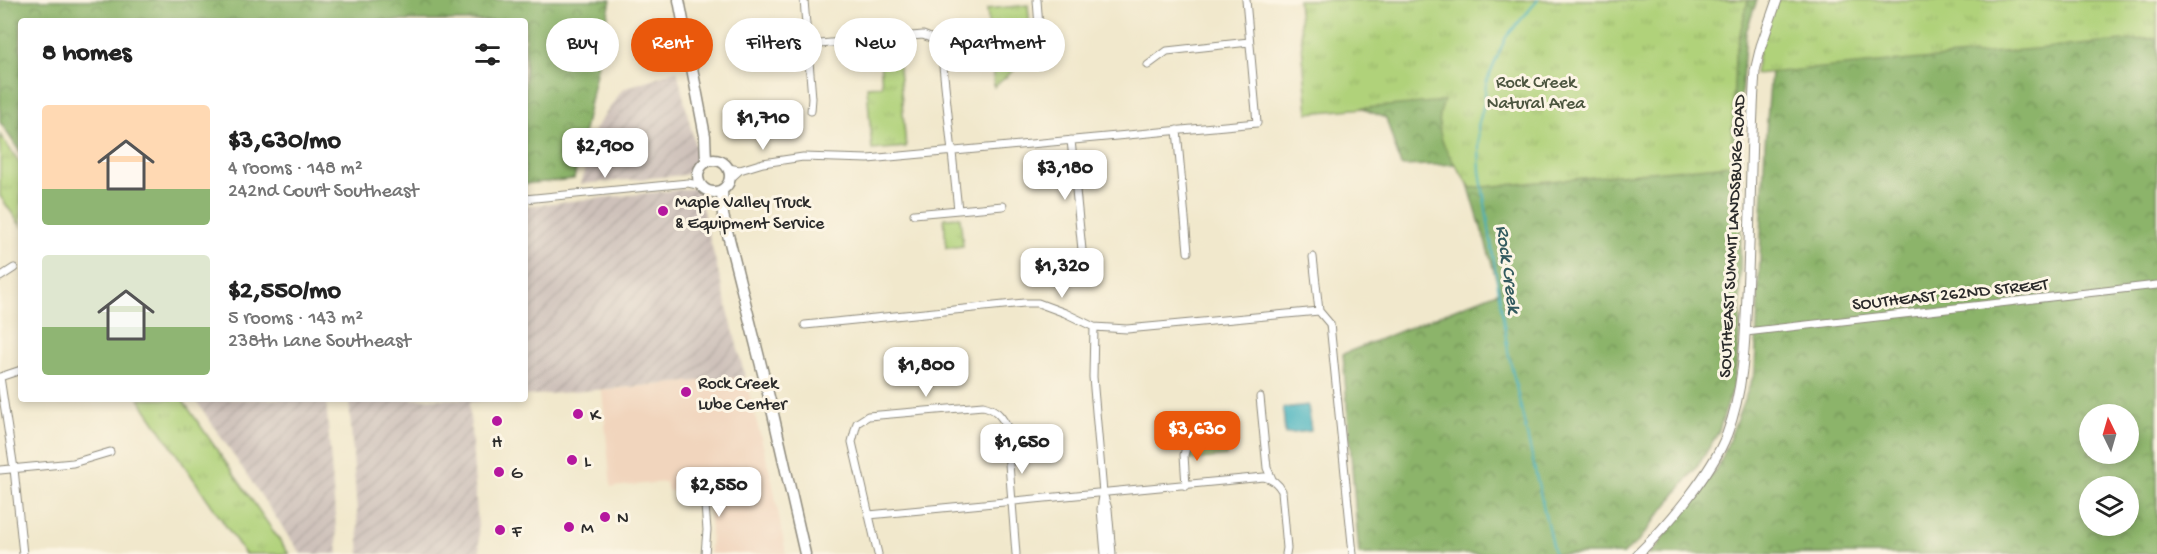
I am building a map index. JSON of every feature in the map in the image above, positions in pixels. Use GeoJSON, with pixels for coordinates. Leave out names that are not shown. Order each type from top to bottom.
{"type":"FeatureCollection","features":[{"type":"Feature","properties":{"kind":"main road"},"geometry":{"type":"LineString","coordinates":[[679,0],[711,161]]}},
{"type":"Feature","properties":{"kind":"main road"},"geometry":{"type":"LineString","coordinates":[[711,161],[723,164],[729,174],[717,191]]}},
{"type":"Feature","properties":{"kind":"main road"},"geometry":{"type":"LineString","coordinates":[[711,161],[700,169],[700,182],[717,191],[771,405],[805,554]]}},
{"type":"Feature","properties":{"kind":"street"},"geometry":{"type":"LineString","coordinates":[[804,0],[806,18]]}},
{"type":"Feature","properties":{"kind":"street"},"geometry":{"type":"LineString","coordinates":[[1036,0],[1038,18]]}},
{"type":"Feature","properties":{"kind":"street"},"geometry":{"type":"LineString","coordinates":[[729,174],[763,163],[797,158],[824,156],[868,159],[1257,123],[1246,0]]}},
{"type":"Feature","properties":{"kind":"street","name":"SOUTHEAST SUMMIT LANDSBURG ROAD"},"geometry":{"type":"LineString","coordinates":[[1638,554],[1665,525],[1706,472],[1727,434],[1741,381],[1746,332],[1755,71],[1777,0]]}},
{"type":"Feature","properties":{"kind":"street"},"geometry":{"type":"LineString","coordinates":[[822,44],[923,35],[935,39],[941,47],[958,210]]}},
{"type":"Feature","properties":{"kind":"street"},"geometry":{"type":"LineString","coordinates":[[1148,65],[1167,51],[1249,42]]}},
{"type":"Feature","properties":{"kind":"street"},"geometry":{"type":"LineString","coordinates":[[810,72],[811,111]]}},
{"type":"Feature","properties":{"kind":"street"},"geometry":{"type":"LineString","coordinates":[[1177,130],[1188,252]]}},
{"type":"Feature","properties":{"kind":"street"},"geometry":{"type":"LineString","coordinates":[[1071,140],[1083,260]]}},
{"type":"Feature","properties":{"kind":"street"},"geometry":{"type":"LineString","coordinates":[[528,199],[700,182]]}},
{"type":"Feature","properties":{"kind":"street"},"geometry":{"type":"LineString","coordinates":[[914,214],[1003,206]]}},
{"type":"Feature","properties":{"kind":"street"},"geometry":{"type":"LineString","coordinates":[[1313,257],[1319,311],[1330,324],[1353,554]]}},
{"type":"Feature","properties":{"kind":"street"},"geometry":{"type":"LineString","coordinates":[[0,277],[14,268]]}},
{"type":"Feature","properties":{"kind":"street","name":"SOUTHEAST 262ND STREET"},"geometry":{"type":"LineString","coordinates":[[1746,332],[2157,285]]}},
{"type":"Feature","properties":{"kind":"street"},"geometry":{"type":"LineString","coordinates":[[805,325],[1024,303],[1038,303],[1094,327],[1127,329],[1319,311]]}},
{"type":"Feature","properties":{"kind":"street"},"geometry":{"type":"LineString","coordinates":[[1094,327],[1093,377],[1103,493],[1101,509],[1105,554]]}},
{"type":"Feature","properties":{"kind":"street"},"geometry":{"type":"LineString","coordinates":[[18,371],[0,377],[14,469],[23,554]]}},
{"type":"Feature","properties":{"kind":"street"},"geometry":{"type":"LineString","coordinates":[[1260,396],[1267,468],[1281,491],[1286,554]]}},
{"type":"Feature","properties":{"kind":"street"},"geometry":{"type":"LineString","coordinates":[[878,554],[852,442],[857,423],[868,416],[983,405],[996,411],[1006,425],[1017,554]]}},
{"type":"Feature","properties":{"kind":"street"},"geometry":{"type":"LineString","coordinates":[[1186,486],[1184,455],[1189,436]]}},
{"type":"Feature","properties":{"kind":"street"},"geometry":{"type":"LineString","coordinates":[[0,470],[73,463],[110,452]]}},
{"type":"Feature","properties":{"kind":"street"},"geometry":{"type":"LineString","coordinates":[[868,515],[1186,486],[1259,477],[1272,479]]}},
{"type":"Feature","properties":{"kind":"street"},"geometry":{"type":"LineString","coordinates":[[703,482],[707,530],[705,554]]}},
{"type":"Feature","properties":{"kind":"street"},"geometry":{"type":"LineString","coordinates":[[1103,493],[1108,509],[1112,554]]}},
{"type":"Feature","properties":{"kind":"shaded area"},"geometry":{"type":"Polygon","coordinates":[[[671,72],[677,72],[698,158],[694,171],[684,175],[581,184],[594,130],[623,89],[671,72]]]}},
{"type":"Feature","properties":{"kind":"shaded area"},"geometry":{"type":"Polygon","coordinates":[[[697,188],[745,377],[528,396],[528,206],[697,188]]]}},
{"type":"Feature","properties":{"kind":"shaded area"},"geometry":{"type":"Polygon","coordinates":[[[745,377],[772,480],[786,554],[710,554],[708,487],[668,491],[666,482],[611,487],[602,390],[745,377]]]}},
{"type":"Feature","properties":{"kind":"shaded area"},"geometry":{"type":"Polygon","coordinates":[[[197,402],[326,402],[338,554],[301,554],[197,402]]]}},
{"type":"Feature","properties":{"kind":"shaded area"},"geometry":{"type":"Polygon","coordinates":[[[349,402],[469,402],[480,554],[360,554],[349,402]]]}},
{"type":"Feature","properties":{"kind":"green space"},"geometry":{"type":"Polygon","coordinates":[[[0,0],[611,0],[607,18],[546,18],[546,72],[596,72],[574,179],[528,184],[528,18],[18,18],[18,149],[0,122],[0,0]]]}},
{"type":"Feature","properties":{"kind":"green space","name":"Rock Creek Natural Area"},"geometry":{"type":"Polygon","coordinates":[[[1298,0],[1748,0],[1735,55],[1731,165],[1471,188],[1450,157],[1441,137],[1440,114],[1444,101],[1308,113],[1298,0]]]}},
{"type":"Feature","properties":{"kind":"green space"},"geometry":{"type":"Polygon","coordinates":[[[1308,0],[1757,0],[1746,32],[1741,95],[1740,325],[1734,386],[1718,433],[1699,464],[1638,542],[1623,554],[1359,554],[1343,354],[1500,291],[1462,164],[1401,166],[1386,118],[1317,91],[1308,0]]]}},
{"type":"Feature","properties":{"kind":"green space"},"geometry":{"type":"Polygon","coordinates":[[[1771,0],[2157,0],[2157,38],[1755,74],[1763,25],[1771,0]]]}},
{"type":"Feature","properties":{"kind":"green space"},"geometry":{"type":"Polygon","coordinates":[[[2157,0],[2157,554],[1648,554],[1656,547],[1719,466],[1755,372],[1765,145],[1773,47],[2157,0]]]}},
{"type":"Feature","properties":{"kind":"green space"},"geometry":{"type":"Polygon","coordinates":[[[1028,5],[1029,18],[988,18],[987,9],[1028,5]]]}},
{"type":"Feature","properties":{"kind":"green space"},"geometry":{"type":"Polygon","coordinates":[[[881,72],[899,72],[906,147],[872,150],[867,87],[882,86],[881,72]]]}},
{"type":"Feature","properties":{"kind":"green space"},"geometry":{"type":"Polygon","coordinates":[[[993,72],[1012,72],[994,87],[993,72]]]}},
{"type":"Feature","properties":{"kind":"green space"},"geometry":{"type":"Polygon","coordinates":[[[0,135],[18,161],[18,222],[0,196],[0,135]]]}},
{"type":"Feature","properties":{"kind":"green space"},"geometry":{"type":"Polygon","coordinates":[[[960,217],[963,246],[946,248],[944,218],[960,217]]]}},
{"type":"Feature","properties":{"kind":"green space"},"geometry":{"type":"Polygon","coordinates":[[[141,402],[184,402],[289,554],[245,554],[141,402]]]}},
{"type":"Feature","properties":{"kind":"green space"},"geometry":{"type":"Polygon","coordinates":[[[1223,421],[1226,456],[1190,460],[1192,453],[1204,442],[1206,435],[1204,426],[1209,422],[1223,421]]]}},
{"type":"Feature","properties":{"kind":"water"},"geometry":{"type":"Polygon","coordinates":[[[1308,405],[1311,431],[1285,434],[1283,408],[1308,405]]]}},
{"type":"Feature","properties":{"kind":"waterway","name":"Rock Creek"},"geometry":{"type":"LineString","coordinates":[[1538,0],[1506,37],[1486,83],[1484,104],[1478,126],[1480,171],[1508,351],[1554,554]]}},
{"type":"Feature","properties":{"kind":"place","name":"Maple Valley Truck & Equipment Service"},"geometry":{"type":"Point","coordinates":[663,211]}},
{"type":"Feature","properties":{"kind":"place","name":"Rock Creek Lube Center"},"geometry":{"type":"Point","coordinates":[686,392]}},
{"type":"Feature","properties":{"kind":"place","name":"K"},"geometry":{"type":"Point","coordinates":[578,414]}},
{"type":"Feature","properties":{"kind":"place","name":"H"},"geometry":{"type":"Point","coordinates":[497,421]}},
{"type":"Feature","properties":{"kind":"place","name":"L"},"geometry":{"type":"Point","coordinates":[572,460]}},
{"type":"Feature","properties":{"kind":"place","name":"G"},"geometry":{"type":"Point","coordinates":[499,472]}},
{"type":"Feature","properties":{"kind":"place","name":"N"},"geometry":{"type":"Point","coordinates":[605,517]}},
{"type":"Feature","properties":{"kind":"place","name":"M"},"geometry":{"type":"Point","coordinates":[569,527]}},
{"type":"Feature","properties":{"kind":"place","name":"F"},"geometry":{"type":"Point","coordinates":[500,530]}}]}
